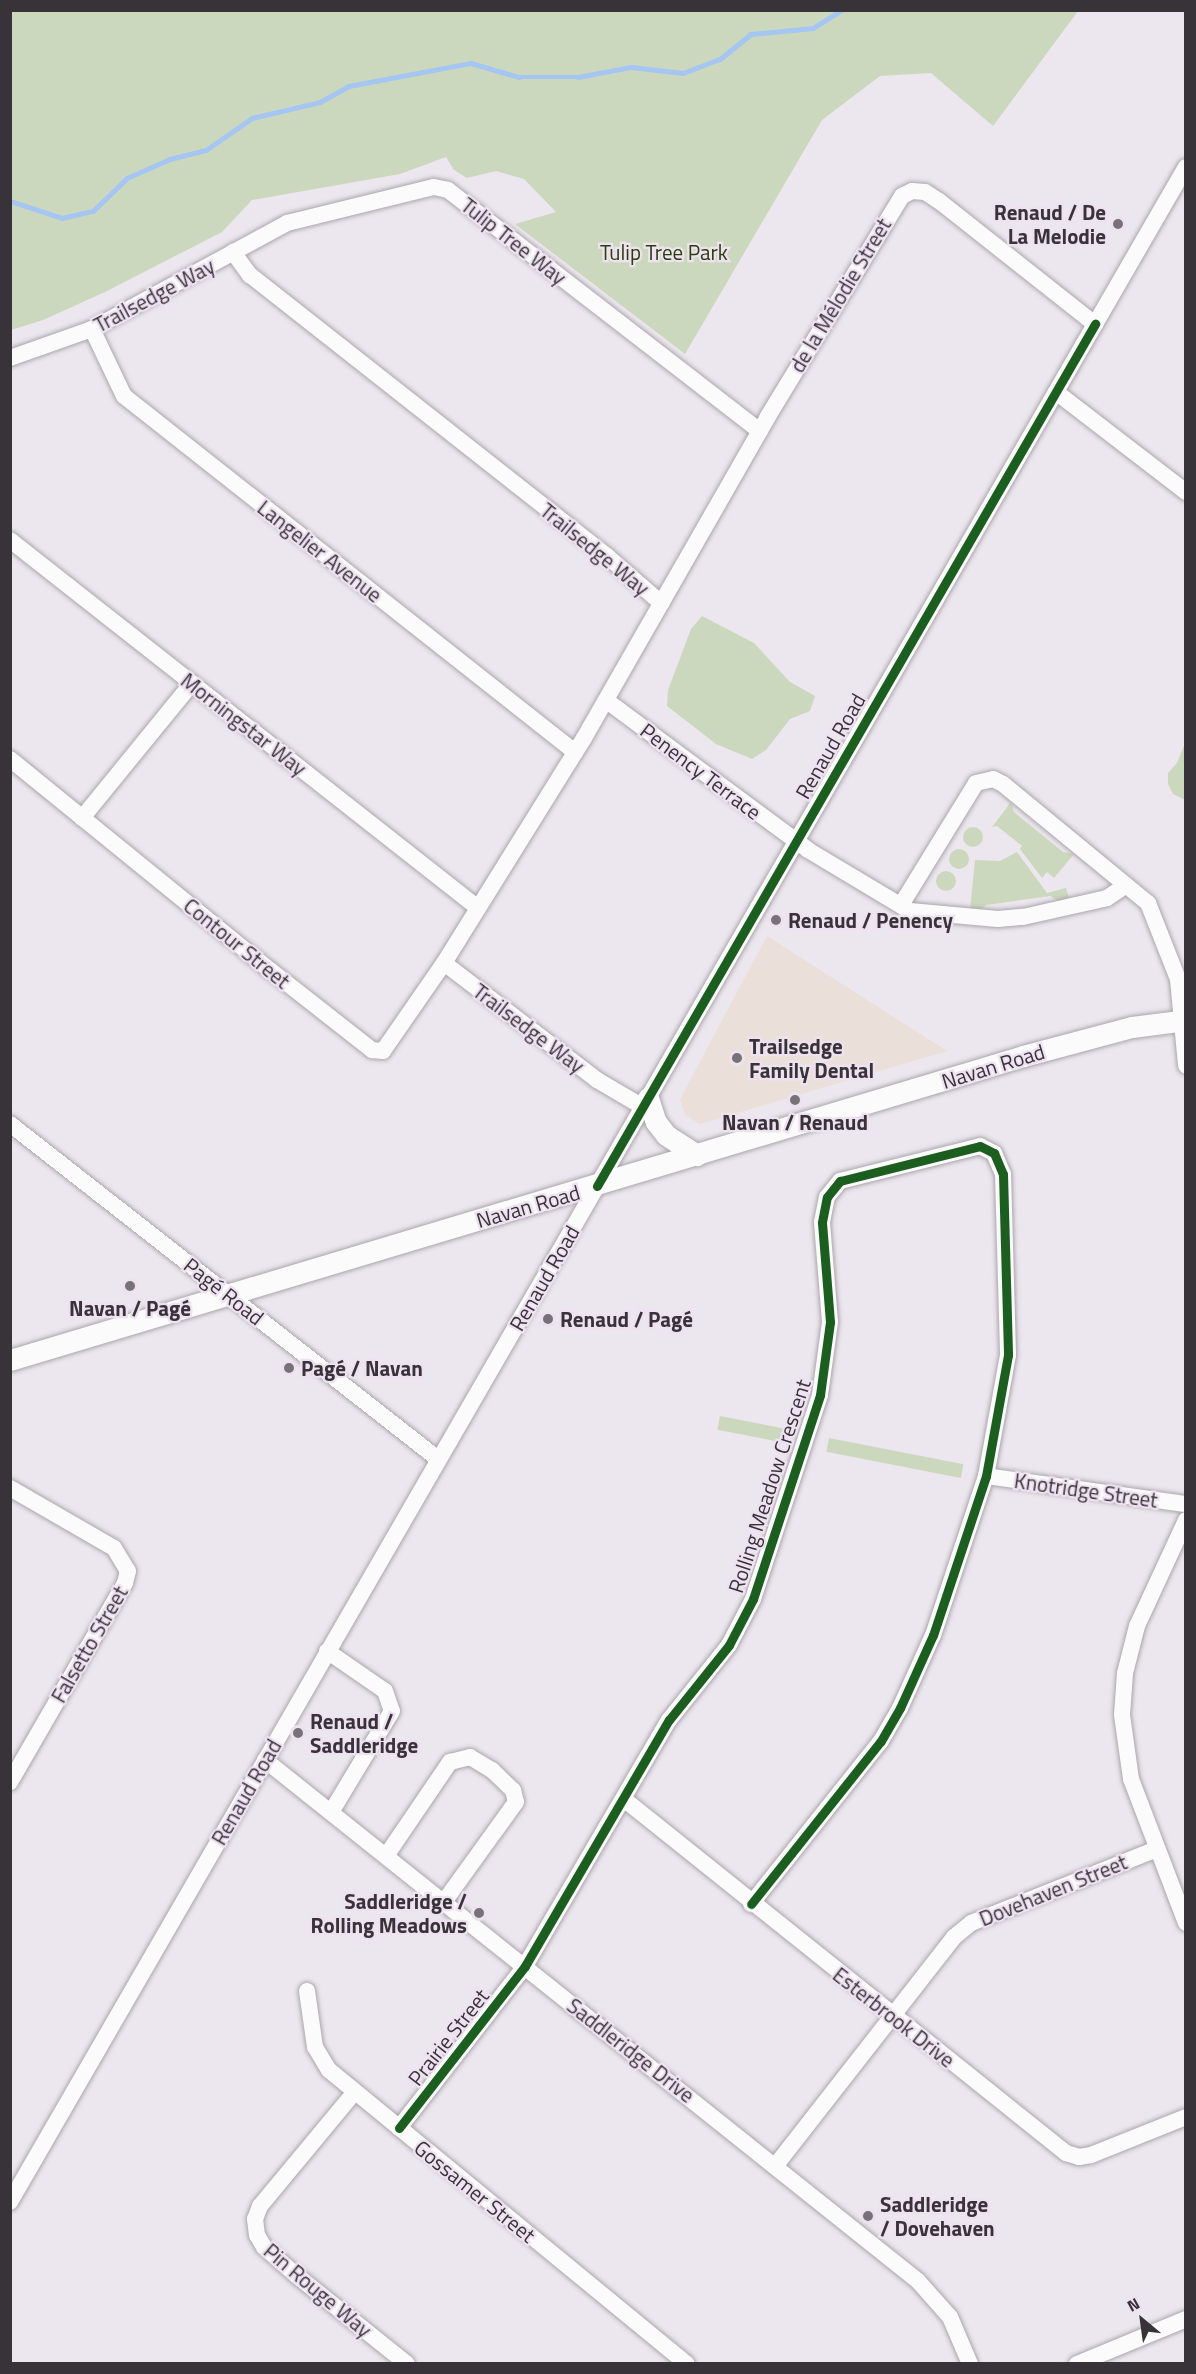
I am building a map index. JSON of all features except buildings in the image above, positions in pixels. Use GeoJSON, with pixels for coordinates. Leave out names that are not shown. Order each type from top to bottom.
{"type":"FeatureCollection","features":[{"type":"Feature","properties":{"kind":"main road","name":"Navan Road"},"geometry":{"type":"LineString","coordinates":[[10,1360],[597,1186],[1023,1056],[1132,1027],[1185,1020]]}},
{"type":"Feature","properties":{"kind":"main road"},"geometry":{"type":"LineString","coordinates":[[646,1103],[666,1135],[697,1155]]}},
{"type":"Feature","properties":{"kind":"street","name":"Renaud Road"},"geometry":{"type":"LineString","coordinates":[[11,2201],[1185,168]]}},
{"type":"Feature","properties":{"kind":"street","name":"Tulip Tree Way"},"geometry":{"type":"LineString","coordinates":[[233,252],[287,223],[323,212],[434,187],[448,190],[760,431]]}},
{"type":"Feature","properties":{"kind":"street","name":"de la Mélodie Street"},"geometry":{"type":"LineString","coordinates":[[661,603],[895,203],[912,191],[925,192],[939,201],[1095,324]]}},
{"type":"Feature","properties":{"kind":"street","name":"Trailsedge Way"},"geometry":{"type":"LineString","coordinates":[[10,358],[92,329],[233,252],[250,275],[607,556],[661,603],[607,700],[444,963],[597,1080],[646,1103]]}},
{"type":"Feature","properties":{"kind":"street","name":"Langelier Avenue"},"geometry":{"type":"LineString","coordinates":[[92,329],[124,396],[575,752]]}},
{"type":"Feature","properties":{"kind":"street"},"geometry":{"type":"LineString","coordinates":[[1056,392],[1185,492]]}},
{"type":"Feature","properties":{"kind":"street","name":"Morningstar Way"},"geometry":{"type":"LineString","coordinates":[[10,540],[478,908]]}},
{"type":"Feature","properties":{"kind":"street"},"geometry":{"type":"LineString","coordinates":[[82,818],[192,683]]}},
{"type":"Feature","properties":{"kind":"street","name":"Penency Terrace"},"geometry":{"type":"LineString","coordinates":[[607,700],[795,841],[910,910],[967,917],[1023,917],[1107,898],[1126,885]]}},
{"type":"Feature","properties":{"kind":"street","name":"Contour Street"},"geometry":{"type":"LineString","coordinates":[[10,759],[377,1052],[391,1044],[444,963]]}},
{"type":"Feature","properties":{"kind":"street"},"geometry":{"type":"LineString","coordinates":[[901,905],[976,783],[982,780],[1003,784],[1148,903],[1155,915],[1178,980],[1185,1020],[1185,1066]]}},
{"type":"Feature","properties":{"kind":"street","name":"Pagé Road"},"geometry":{"type":"LineString","coordinates":[[10,1124],[225,1295],[438,1459]]}},
{"type":"Feature","properties":{"kind":"street","name":"Rolling Meadow Crescent"},"geometry":{"type":"LineString","coordinates":[[525,1966],[625,1800],[669,1720],[729,1645],[753,1599],[820,1395],[830,1322],[822,1222],[827,1197],[840,1181],[980,1146],[1001,1162],[1003,1174],[1008,1355],[986,1476],[933,1635],[900,1708],[880,1742],[752,1904]]}},
{"type":"Feature","properties":{"kind":"street","name":"Knotridge Street"},"geometry":{"type":"LineString","coordinates":[[986,1476],[1185,1504]]}},
{"type":"Feature","properties":{"kind":"street","name":"Falsetto Street"},"geometry":{"type":"LineString","coordinates":[[10,1782],[125,1583],[128,1571],[114,1548],[12,1493]]}},
{"type":"Feature","properties":{"kind":"street"},"geometry":{"type":"LineString","coordinates":[[1185,1520],[1137,1626],[1123,1693],[1127,1762],[1185,1923]]}},
{"type":"Feature","properties":{"kind":"street"},"geometry":{"type":"LineString","coordinates":[[327,1652],[385,1691],[392,1711],[331,1812]]}},
{"type":"Feature","properties":{"kind":"street"},"geometry":{"type":"LineString","coordinates":[[386,1856],[450,1762],[471,1757],[492,1770],[513,1790],[516,1802],[444,1902]]}},
{"type":"Feature","properties":{"kind":"street","name":"Saddleridge Drive"},"geometry":{"type":"LineString","coordinates":[[265,1760],[776,2165],[937,2299],[950,2318],[970,2364]]}},
{"type":"Feature","properties":{"kind":"street","name":"Esterbrook Drive"},"geometry":{"type":"LineString","coordinates":[[625,1800],[894,2018],[1066,2153],[1079,2157],[1185,2117]]}},
{"type":"Feature","properties":{"kind":"street","name":"Dovehaven Street"},"geometry":{"type":"LineString","coordinates":[[776,2165],[894,2018],[954,1937],[971,1923],[1157,1849]]}},
{"type":"Feature","properties":{"kind":"street","name":"Prairie Street"},"geometry":{"type":"LineString","coordinates":[[399,2128],[525,1966]]}},
{"type":"Feature","properties":{"kind":"street","name":"Gossamer Street"},"geometry":{"type":"LineString","coordinates":[[307,1991],[315,2047],[329,2070],[353,2094],[399,2128],[687,2364]]}},
{"type":"Feature","properties":{"kind":"street","name":"Pin Rouge Way"},"geometry":{"type":"LineString","coordinates":[[353,2094],[260,2206],[255,2219],[257,2235],[264,2247],[288,2268],[407,2364]]}},
{"type":"Feature","properties":{"kind":"street"},"geometry":{"type":"LineString","coordinates":[[1077,2364],[1185,2319]]}},
{"type":"Feature","properties":{"kind":"shaded area"},"geometry":{"type":"Polygon","coordinates":[[[767,936],[947,1051],[700,1124],[685,1115],[680,1099],[767,936]]]}},
{"type":"Feature","properties":{"kind":"green space","name":"Tulip Tree Park"},"geometry":{"type":"Polygon","coordinates":[[[10,11],[1078,11],[993,126],[931,73],[880,76],[822,120],[685,354],[515,224],[556,212],[524,179],[496,171],[467,178],[454,170],[446,157],[400,174],[252,200],[222,232],[105,292],[43,320],[11,330],[10,11]]]}},
{"type":"Feature","properties":{"kind":"green space"},"geometry":{"type":"Polygon","coordinates":[[[702,616],[754,643],[790,682],[815,696],[810,711],[790,719],[766,750],[752,759],[716,744],[667,706],[668,690],[691,629],[702,616]]]}},
{"type":"Feature","properties":{"kind":"green space"},"geometry":{"type":"Polygon","coordinates":[[[1185,743],[1185,800],[1173,794],[1168,784],[1168,773],[1177,763],[1185,743]]]}},
{"type":"Feature","properties":{"kind":"green space"},"geometry":{"type":"Polygon","coordinates":[[[1011,802],[1014,812],[1063,852],[1074,854],[1054,878],[1047,872],[1042,878],[1020,849],[1022,846],[997,826],[992,827],[1011,802]]]}},
{"type":"Feature","properties":{"kind":"green space"},"geometry":{"type":"Polygon","coordinates":[[[973,827],[980,830],[983,837],[980,844],[973,847],[966,844],[963,837],[966,830],[973,827]]]}},
{"type":"Feature","properties":{"kind":"green space"},"geometry":{"type":"Polygon","coordinates":[[[959,849],[966,852],[969,859],[966,866],[959,869],[952,866],[949,859],[952,852],[959,849]]]}},
{"type":"Feature","properties":{"kind":"green space"},"geometry":{"type":"Polygon","coordinates":[[[1017,852],[1047,893],[1066,888],[1069,898],[1059,901],[1050,896],[986,905],[980,911],[970,910],[975,860],[1000,861],[1017,852]]]}},
{"type":"Feature","properties":{"kind":"green space"},"geometry":{"type":"Polygon","coordinates":[[[946,871],[953,874],[956,881],[953,888],[946,891],[939,888],[936,881],[939,874],[946,871]]]}},
{"type":"Feature","properties":{"kind":"green space"},"geometry":{"type":"Polygon","coordinates":[[[720,1416],[787,1429],[784,1443],[717,1430],[720,1416]]]}},
{"type":"Feature","properties":{"kind":"green space"},"geometry":{"type":"Polygon","coordinates":[[[829,1438],[963,1464],[961,1478],[826,1452],[829,1438]]]}},
{"type":"Feature","properties":{"kind":"waterway"},"geometry":{"type":"LineString","coordinates":[[10,201],[62,218],[93,211],[127,178],[170,159],[206,150],[252,118],[320,102],[349,86],[471,63],[519,77],[578,77],[631,67],[683,73],[720,59],[751,34],[813,28],[842,10]]}},
{"type":"Feature","properties":{"kind":"cycle path"},"geometry":{"type":"LineString","coordinates":[[597,1186],[1095,324]]}},
{"type":"Feature","properties":{"kind":"cycle path"},"geometry":{"type":"LineString","coordinates":[[399,2128],[525,1966],[669,1720],[729,1645],[753,1599],[820,1395],[830,1322],[822,1222],[827,1197],[840,1181],[980,1146],[994,1153],[1003,1174],[1008,1355],[986,1476],[933,1635],[900,1708],[880,1742],[751,1904]]}},
{"type":"Feature","properties":{"kind":"place","name":"Renaud / De La Melodie"},"geometry":{"type":"Point","coordinates":[1118,224]}},
{"type":"Feature","properties":{"kind":"place","name":"Renaud / Penency"},"geometry":{"type":"Point","coordinates":[776,920]}},
{"type":"Feature","properties":{"kind":"place","name":"Trailsedge Family Dental"},"geometry":{"type":"Point","coordinates":[737,1058]}},
{"type":"Feature","properties":{"kind":"place","name":"Navan / Renaud"},"geometry":{"type":"Point","coordinates":[795,1100]}},
{"type":"Feature","properties":{"kind":"place","name":"Navan / Pagé"},"geometry":{"type":"Point","coordinates":[130,1286]}},
{"type":"Feature","properties":{"kind":"place","name":"Renaud / Pagé"},"geometry":{"type":"Point","coordinates":[548,1319]}},
{"type":"Feature","properties":{"kind":"place","name":"Pagé / Navan"},"geometry":{"type":"Point","coordinates":[289,1368]}},
{"type":"Feature","properties":{"kind":"place","name":"Renaud / Saddleridge"},"geometry":{"type":"Point","coordinates":[298,1733]}},
{"type":"Feature","properties":{"kind":"place","name":"Saddleridge / Rolling Meadows"},"geometry":{"type":"Point","coordinates":[479,1913]}},
{"type":"Feature","properties":{"kind":"place","name":"Saddleridge / Dovehaven"},"geometry":{"type":"Point","coordinates":[868,2216]}}]}
